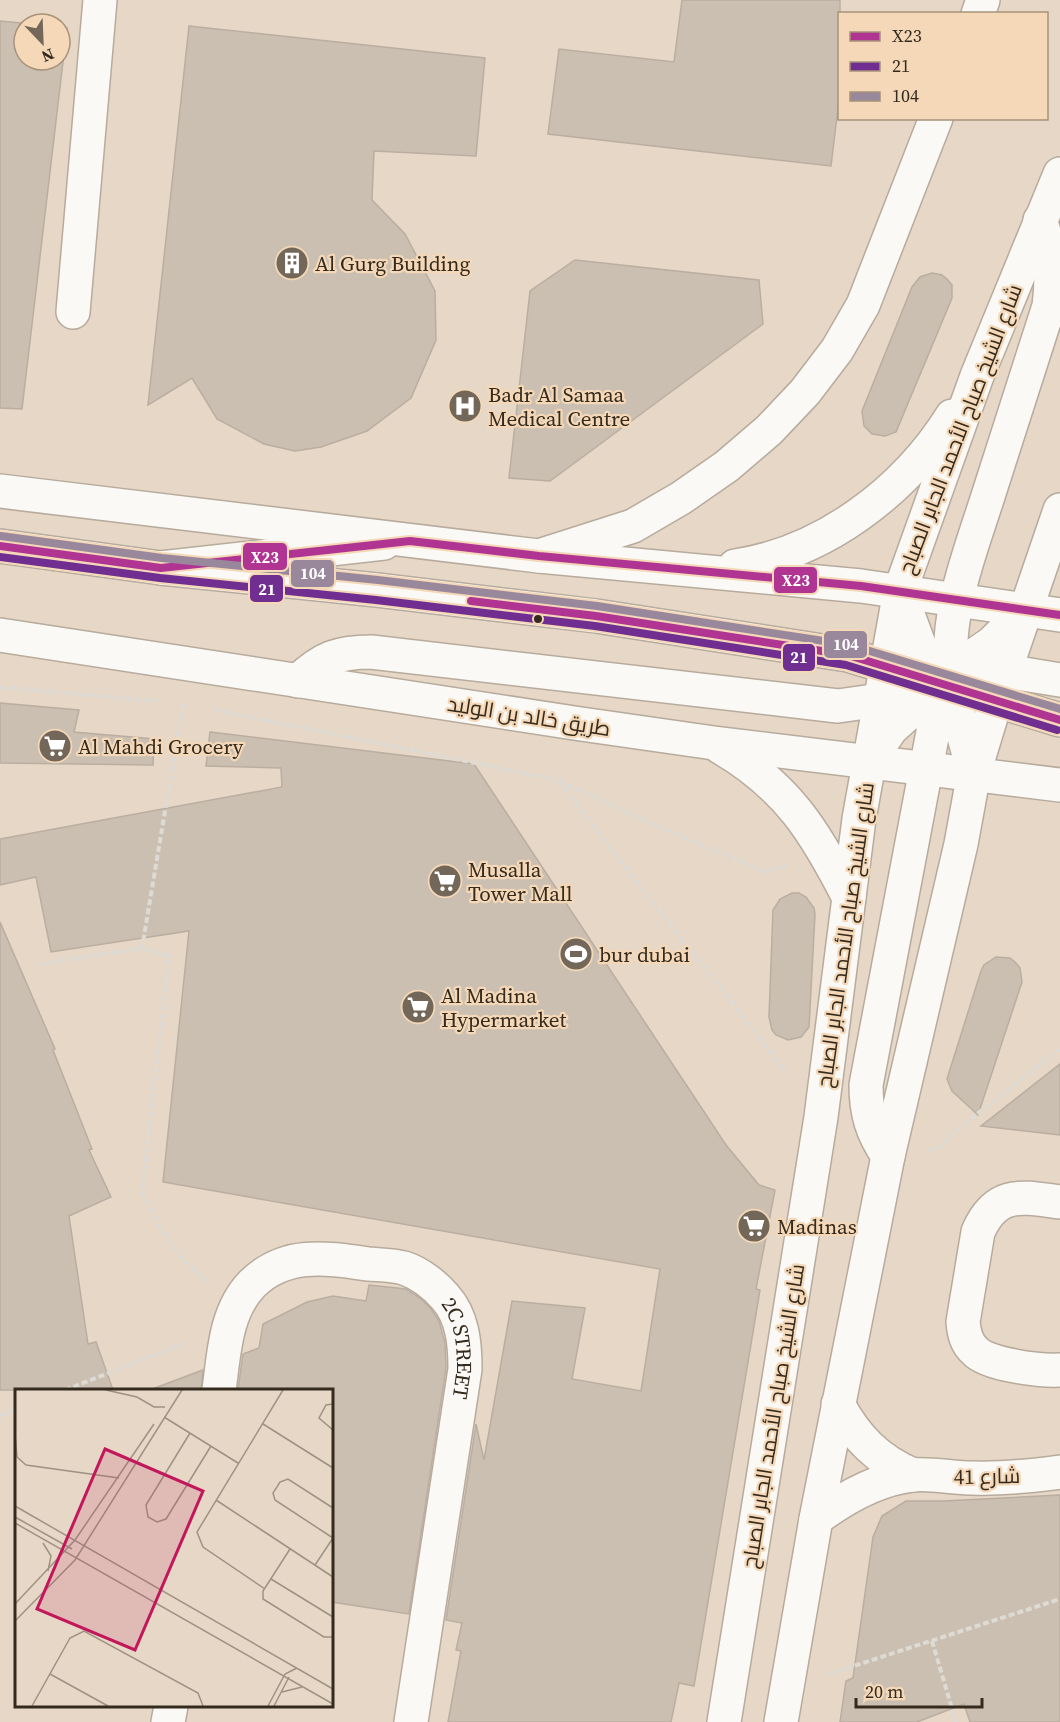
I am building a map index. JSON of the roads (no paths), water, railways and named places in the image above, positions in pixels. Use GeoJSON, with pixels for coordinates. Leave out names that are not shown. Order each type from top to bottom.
{"type":"FeatureCollection","features":[{"type":"Feature","properties":{"kind":"main road"},"geometry":{"type":"LineString","coordinates":[[73,312],[100,0]]}},
{"type":"Feature","properties":{"kind":"main road"},"geometry":{"type":"LineString","coordinates":[[539,556],[633,526],[681,498],[727,466],[769,430],[805,392],[837,350],[863,305],[935,120]]}},
{"type":"Feature","properties":{"kind":"main road","name":"شارع الشيخ صباح الأحمد الجابر الصباح"},"geometry":{"type":"LineString","coordinates":[[724,1722],[821,1117],[859,819],[900,591],[977,376],[1060,174]]}},
{"type":"Feature","properties":{"kind":"main road"},"geometry":{"type":"LineString","coordinates":[[888,1156],[877,1140],[870,1123],[866,1104],[866,1085],[957,599],[1049,306],[1052,284],[1051,262],[1040,220]]}},
{"type":"Feature","properties":{"kind":"main road"},"geometry":{"type":"LineString","coordinates":[[701,570],[744,565],[785,553],[824,536],[861,514],[907,475],[945,428],[977,376]]}},
{"type":"Feature","properties":{"kind":"main road"},"geometry":{"type":"LineString","coordinates":[[0,491],[539,556],[900,591],[1060,615]]}},
{"type":"Feature","properties":{"kind":"main road"},"geometry":{"type":"LineString","coordinates":[[781,1722],[816,1519],[888,1156],[961,844],[974,773],[1000,686],[1060,510]]}},
{"type":"Feature","properties":{"kind":"main road"},"geometry":{"type":"LineString","coordinates":[[161,568],[410,540]]}},
{"type":"Feature","properties":{"kind":"main road"},"geometry":{"type":"LineString","coordinates":[[0,546],[161,568],[377,590],[620,619],[848,655],[942,684],[1000,686],[1060,680]]}},
{"type":"Feature","properties":{"kind":"main road"},"geometry":{"type":"LineString","coordinates":[[900,591],[923,655],[942,684],[974,773]]}},
{"type":"Feature","properties":{"kind":"main road"},"geometry":{"type":"LineString","coordinates":[[869,762],[891,729],[992,644],[1027,609]]}},
{"type":"Feature","properties":{"kind":"main road","name":"طريق خالد بن الوليد"},"geometry":{"type":"LineString","coordinates":[[0,635],[714,743],[1060,785]]}},
{"type":"Feature","properties":{"kind":"main road"},"geometry":{"type":"LineString","coordinates":[[298,681],[313,667],[331,657],[351,652],[371,652],[838,706],[880,700],[942,684]]}},
{"type":"Feature","properties":{"kind":"main road"},"geometry":{"type":"LineString","coordinates":[[1000,686],[1060,720]]}},
{"type":"Feature","properties":{"kind":"main road"},"geometry":{"type":"LineString","coordinates":[[714,743],[740,759],[786,798],[806,821],[849,898]]}},
{"type":"Feature","properties":{"kind":"main road"},"geometry":{"type":"LineString","coordinates":[[1060,1202],[1022,1197],[999,1203],[982,1220],[963,1322],[968,1343],[984,1358],[1032,1369],[1060,1370]]}},
{"type":"Feature","properties":{"kind":"main road","name":"2C STREET"},"geometry":{"type":"LineString","coordinates":[[219,1389],[233,1315],[252,1284],[272,1269],[295,1260],[320,1258],[404,1268],[427,1280],[446,1298],[459,1320],[465,1344],[465,1370],[411,1722]]}},
{"type":"Feature","properties":{"kind":"main road","name":"شارع 41"},"geometry":{"type":"LineString","coordinates":[[838,1404],[856,1435],[868,1448],[897,1468],[913,1475]]}},
{"type":"Feature","properties":{"kind":"main road","name":"شارع 41"},"geometry":{"type":"LineString","coordinates":[[816,1519],[851,1495],[892,1479],[913,1475],[1016,1478],[1060,1472]]}},
{"type":"Feature","properties":{"kind":"main road"},"geometry":{"type":"LineString","coordinates":[[168,1722],[171,1707]]}},
{"type":"Feature","properties":{"kind":"place","name":"Al Gurg Building"},"geometry":{"type":"Point","coordinates":[292,263]}},
{"type":"Feature","properties":{"kind":"place","name":"Badr Al Samaa Medical Centre"},"geometry":{"type":"Point","coordinates":[465,406]}},
{"type":"Feature","properties":{"kind":"place","name":"Al Mahdi Grocery"},"geometry":{"type":"Point","coordinates":[55,746]}},
{"type":"Feature","properties":{"kind":"place","name":"Musalla Tower Mall"},"geometry":{"type":"Point","coordinates":[445,881]}},
{"type":"Feature","properties":{"kind":"place","name":"bur dubai"},"geometry":{"type":"Point","coordinates":[576,954]}},
{"type":"Feature","properties":{"kind":"place","name":"Al Madina Hypermarket"},"geometry":{"type":"Point","coordinates":[418,1007]}},
{"type":"Feature","properties":{"kind":"place","name":"Madinas"},"geometry":{"type":"Point","coordinates":[754,1226]}}]}
